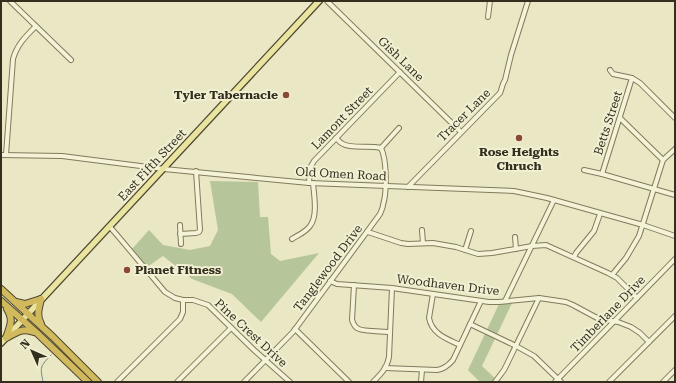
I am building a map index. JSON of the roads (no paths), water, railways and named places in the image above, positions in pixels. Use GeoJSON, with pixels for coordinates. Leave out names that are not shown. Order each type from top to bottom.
{"type":"FeatureCollection","features":[{"type":"Feature","properties":{"kind":"highway"},"geometry":{"type":"LineString","coordinates":[[1,289],[44,328],[98,382]]}},
{"type":"Feature","properties":{"kind":"highway"},"geometry":{"type":"LineString","coordinates":[[13,300],[20,304],[24,304],[42,299]]}},
{"type":"Feature","properties":{"kind":"highway"},"geometry":{"type":"LineString","coordinates":[[42,299],[38,316],[44,328]]}},
{"type":"Feature","properties":{"kind":"highway"},"geometry":{"type":"LineString","coordinates":[[1,301],[88,382]]}},
{"type":"Feature","properties":{"kind":"highway"},"geometry":{"type":"LineString","coordinates":[[1,301],[11,319],[11,324],[4,340]]}},
{"type":"Feature","properties":{"kind":"highway"},"geometry":{"type":"LineString","coordinates":[[4,340],[24,330],[30,330],[37,334]]}},
{"type":"Feature","properties":{"kind":"main road","name":"East Fifth Street"},"geometry":{"type":"LineString","coordinates":[[4,340],[319,1]]}},
{"type":"Feature","properties":{"kind":"street"},"geometry":{"type":"LineString","coordinates":[[10,1],[35,27],[71,60]]}},
{"type":"Feature","properties":{"kind":"street","name":"Gish Lane"},"geometry":{"type":"LineString","coordinates":[[327,1],[461,132]]}},
{"type":"Feature","properties":{"kind":"street"},"geometry":{"type":"LineString","coordinates":[[488,17],[490,1]]}},
{"type":"Feature","properties":{"kind":"street","name":"Tracer Lane"},"geometry":{"type":"LineString","coordinates":[[408,187],[500,93],[528,1]]}},
{"type":"Feature","properties":{"kind":"street"},"geometry":{"type":"LineString","coordinates":[[6,155],[13,59],[22,40],[35,27]]}},
{"type":"Feature","properties":{"kind":"street"},"geometry":{"type":"LineString","coordinates":[[610,70],[613,74],[632,78],[640,83],[675,118]]}},
{"type":"Feature","properties":{"kind":"street","name":"Lamont Street"},"geometry":{"type":"LineString","coordinates":[[292,239],[306,230],[314,219],[310,168],[311,164],[400,72]]}},
{"type":"Feature","properties":{"kind":"street","name":"Betts Street"},"geometry":{"type":"LineString","coordinates":[[602,174],[632,78]]}},
{"type":"Feature","properties":{"kind":"street"},"geometry":{"type":"LineString","coordinates":[[620,118],[663,160]]}},
{"type":"Feature","properties":{"kind":"street"},"geometry":{"type":"LineString","coordinates":[[336,138],[346,146],[381,148],[399,128]]}},
{"type":"Feature","properties":{"kind":"street","name":"Tanglewood Drive"},"geometry":{"type":"LineString","coordinates":[[244,382],[287,339],[380,214],[386,186],[384,154],[381,148]]}},
{"type":"Feature","properties":{"kind":"street"},"geometry":{"type":"LineString","coordinates":[[612,275],[634,246],[639,236],[663,160],[675,149]]}},
{"type":"Feature","properties":{"kind":"street","name":"Old Omen Road"},"geometry":{"type":"LineString","coordinates":[[1,155],[62,156],[311,183],[514,191],[554,200],[643,225],[675,236]]}},
{"type":"Feature","properties":{"kind":"street"},"geometry":{"type":"LineString","coordinates":[[584,170],[675,195]]}},
{"type":"Feature","properties":{"kind":"street"},"geometry":{"type":"LineString","coordinates":[[180,234],[200,232],[196,171]]}},
{"type":"Feature","properties":{"kind":"street"},"geometry":{"type":"LineString","coordinates":[[505,301],[554,200]]}},
{"type":"Feature","properties":{"kind":"street"},"geometry":{"type":"LineString","coordinates":[[574,257],[594,230],[600,214]]}},
{"type":"Feature","properties":{"kind":"street"},"geometry":{"type":"LineString","coordinates":[[180,225],[181,244]]}},
{"type":"Feature","properties":{"kind":"street","name":"Pine Crest Drive"},"geometry":{"type":"LineString","coordinates":[[110,227],[163,290],[171,296],[183,300],[195,300],[208,305],[265,361],[290,382]]}},
{"type":"Feature","properties":{"kind":"street"},"geometry":{"type":"LineString","coordinates":[[422,230],[423,243]]}},
{"type":"Feature","properties":{"kind":"street"},"geometry":{"type":"LineString","coordinates":[[465,250],[471,231]]}},
{"type":"Feature","properties":{"kind":"street"},"geometry":{"type":"LineString","coordinates":[[368,232],[400,243],[433,243],[456,247],[478,254],[546,245],[602,269],[617,278],[637,298]]}},
{"type":"Feature","properties":{"kind":"street"},"geometry":{"type":"LineString","coordinates":[[515,237],[516,249]]}},
{"type":"Feature","properties":{"kind":"street","name":"Timberlane Drive"},"geometry":{"type":"LineString","coordinates":[[558,381],[675,259]]}},
{"type":"Feature","properties":{"kind":"street","name":"Woodhaven Drive"},"geometry":{"type":"LineString","coordinates":[[330,281],[337,284],[392,288],[481,301],[495,302],[539,298],[566,302],[573,304],[599,319],[614,321],[631,326],[649,342]]}},
{"type":"Feature","properties":{"kind":"street"},"geometry":{"type":"LineString","coordinates":[[354,285],[352,320],[354,325],[361,330],[390,332]]}},
{"type":"Feature","properties":{"kind":"street"},"geometry":{"type":"LineString","coordinates":[[373,382],[388,364],[392,288]]}},
{"type":"Feature","properties":{"kind":"street"},"geometry":{"type":"LineString","coordinates":[[433,294],[429,318],[432,326],[437,333],[460,345]]}},
{"type":"Feature","properties":{"kind":"street"},"geometry":{"type":"LineString","coordinates":[[495,382],[504,370],[539,298]]}},
{"type":"Feature","properties":{"kind":"street"},"geometry":{"type":"LineString","coordinates":[[117,382],[180,319],[183,312],[183,300]]}},
{"type":"Feature","properties":{"kind":"street"},"geometry":{"type":"LineString","coordinates":[[385,368],[442,370],[450,364],[481,301]]}},
{"type":"Feature","properties":{"kind":"street"},"geometry":{"type":"LineString","coordinates":[[610,382],[675,316]]}},
{"type":"Feature","properties":{"kind":"street"},"geometry":{"type":"LineString","coordinates":[[470,324],[534,356],[558,381]]}},
{"type":"Feature","properties":{"kind":"street"},"geometry":{"type":"LineString","coordinates":[[176,382],[231,328]]}},
{"type":"Feature","properties":{"kind":"street"},"geometry":{"type":"LineString","coordinates":[[295,329],[349,382]]}},
{"type":"Feature","properties":{"kind":"street"},"geometry":{"type":"LineString","coordinates":[[421,382],[422,370]]}},
{"type":"Feature","properties":{"kind":"street"},"geometry":{"type":"LineString","coordinates":[[663,382],[675,370]]}},
{"type":"Feature","properties":{"kind":"waterway"},"geometry":{"type":"LineString","coordinates":[[43,382],[41,373],[42,367],[51,355]]}},
{"type":"Feature","properties":{"kind":"place","name":"Tyler Tabernacle"},"geometry":{"type":"Point","coordinates":[286,95]}},
{"type":"Feature","properties":{"kind":"place","name":"Rose Heights Chruch"},"geometry":{"type":"Point","coordinates":[519,138]}},
{"type":"Feature","properties":{"kind":"place","name":"Planet Fitness"},"geometry":{"type":"Point","coordinates":[127,270]}}]}
